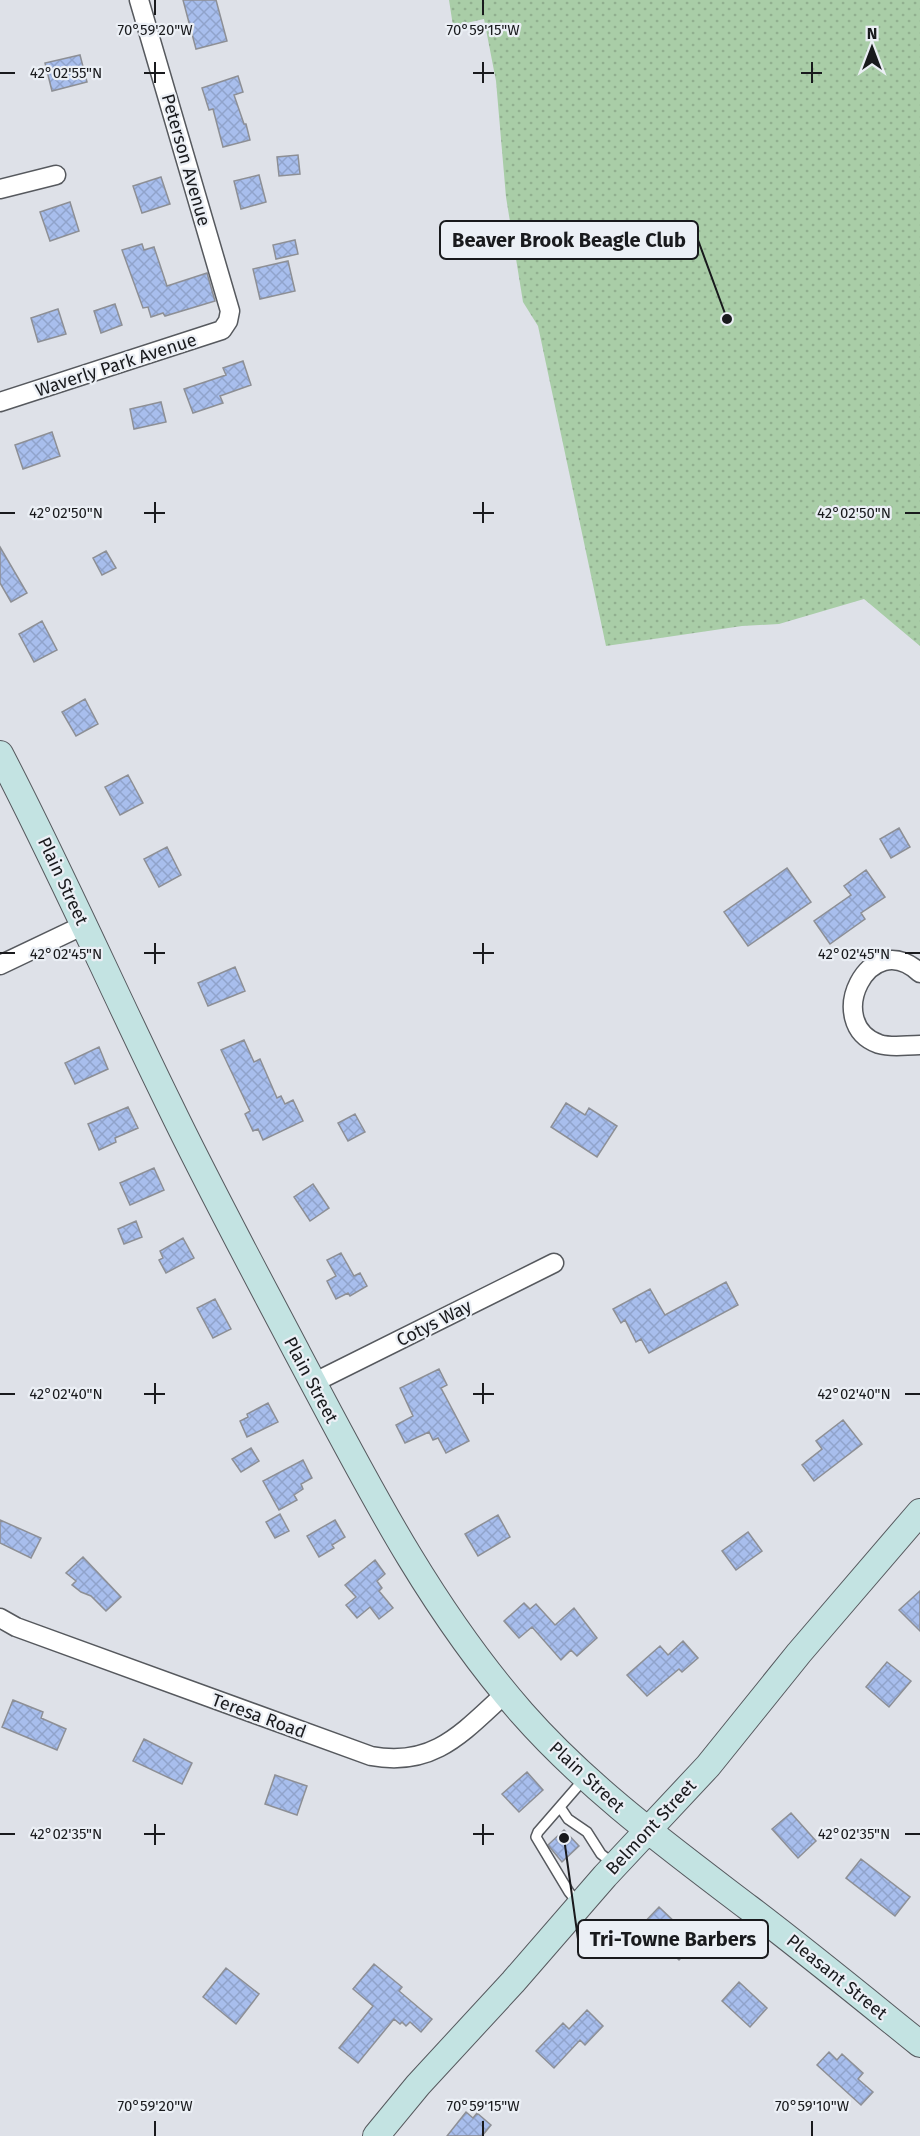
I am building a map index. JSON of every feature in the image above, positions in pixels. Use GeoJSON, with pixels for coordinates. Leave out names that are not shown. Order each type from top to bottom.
{"type":"FeatureCollection","features":[{"type":"Feature","properties":{"kind":"main road","name":"Plain Street"},"geometry":{"type":"LineString","coordinates":[[0,754],[209,1185],[366,1483],[405,1550],[461,1635],[543,1736],[647,1831],[753,1911]]}},
{"type":"Feature","properties":{"kind":"main road","name":"Belmont Street"},"geometry":{"type":"LineString","coordinates":[[376,2136],[418,2085],[513,1982],[580,1904],[708,1766],[920,1512]]}},
{"type":"Feature","properties":{"kind":"main road","name":"Pleasant Street"},"geometry":{"type":"LineString","coordinates":[[753,1911],[920,2044]]}},
{"type":"Feature","properties":{"kind":"street","name":"Peterson Avenue"},"geometry":{"type":"LineString","coordinates":[[139,0],[230,311],[228,321]]}},
{"type":"Feature","properties":{"kind":"street"},"geometry":{"type":"LineString","coordinates":[[0,189],[56,175]]}},
{"type":"Feature","properties":{"kind":"street","name":"Waverly Park Avenue"},"geometry":{"type":"LineString","coordinates":[[0,402],[222,330],[228,321]]}},
{"type":"Feature","properties":{"kind":"street"},"geometry":{"type":"LineString","coordinates":[[0,965],[84,925]]}},
{"type":"Feature","properties":{"kind":"street"},"geometry":{"type":"LineString","coordinates":[[920,973],[904,963],[892,960],[875,964],[862,976],[857,985],[853,1003],[855,1021],[871,1041],[892,1046],[920,1045],[920,1036]]}},
{"type":"Feature","properties":{"kind":"street","name":"Cotys Way"},"geometry":{"type":"LineString","coordinates":[[313,1383],[554,1263]]}},
{"type":"Feature","properties":{"kind":"street","name":"Teresa Road"},"geometry":{"type":"LineString","coordinates":[[0,1618],[27,1631],[371,1756],[387,1759],[418,1757],[437,1749],[464,1730],[506,1693]]}},
{"type":"Feature","properties":{"kind":"lane"},"geometry":{"type":"LineString","coordinates":[[580,1904],[569,1892],[536,1837],[586,1777]]}},
{"type":"Feature","properties":{"kind":"lane"},"geometry":{"type":"LineString","coordinates":[[560,1807],[568,1819],[590,1835],[601,1854],[615,1865]]}},
{"type":"Feature","properties":{"kind":"green space"},"geometry":{"type":"Polygon","coordinates":[[[449,0],[920,0],[920,646],[864,599],[779,624],[742,626],[606,646],[538,326],[523,302],[506,197],[496,81],[484,19],[453,26],[449,0]]]}},
{"type":"Feature","properties":{"kind":"building"},"geometry":{"type":"Polygon","coordinates":[[[183,0],[216,0],[227,41],[196,49],[183,0]]]}},
{"type":"Feature","properties":{"kind":"building"},"geometry":{"type":"Polygon","coordinates":[[[80,55],[87,82],[52,91],[45,63],[80,55]]]}},
{"type":"Feature","properties":{"kind":"building"},"geometry":{"type":"Polygon","coordinates":[[[238,76],[243,92],[234,95],[250,140],[223,147],[213,109],[209,110],[202,88],[238,76]]]}},
{"type":"Feature","properties":{"kind":"building"},"geometry":{"type":"Polygon","coordinates":[[[298,155],[300,174],[279,176],[277,157],[298,155]]]}},
{"type":"Feature","properties":{"kind":"building"},"geometry":{"type":"Polygon","coordinates":[[[259,175],[266,202],[241,209],[234,181],[259,175]]]}},
{"type":"Feature","properties":{"kind":"building"},"geometry":{"type":"Polygon","coordinates":[[[161,177],[170,204],[142,213],[133,186],[161,177]]]}},
{"type":"Feature","properties":{"kind":"building"},"geometry":{"type":"Polygon","coordinates":[[[70,202],[79,231],[50,241],[40,212],[70,202]]]}},
{"type":"Feature","properties":{"kind":"building"},"geometry":{"type":"Polygon","coordinates":[[[295,240],[298,254],[276,259],[273,245],[295,240]]]}},
{"type":"Feature","properties":{"kind":"building"},"geometry":{"type":"Polygon","coordinates":[[[142,244],[144,250],[154,247],[167,286],[207,273],[215,301],[165,316],[163,313],[151,317],[148,307],[143,308],[122,250],[142,244]]]}},
{"type":"Feature","properties":{"kind":"building"},"geometry":{"type":"Polygon","coordinates":[[[288,261],[295,291],[260,299],[253,269],[288,261]]]}},
{"type":"Feature","properties":{"kind":"building"},"geometry":{"type":"Polygon","coordinates":[[[115,304],[122,325],[101,333],[94,311],[115,304]]]}},
{"type":"Feature","properties":{"kind":"building"},"geometry":{"type":"Polygon","coordinates":[[[58,309],[66,334],[38,342],[31,318],[58,309]]]}},
{"type":"Feature","properties":{"kind":"building"},"geometry":{"type":"Polygon","coordinates":[[[243,361],[251,385],[220,396],[223,403],[193,413],[184,389],[226,375],[223,368],[243,361]]]}},
{"type":"Feature","properties":{"kind":"building"},"geometry":{"type":"Polygon","coordinates":[[[161,402],[166,422],[134,429],[130,409],[161,402]]]}},
{"type":"Feature","properties":{"kind":"building"},"geometry":{"type":"Polygon","coordinates":[[[52,432],[60,456],[23,469],[15,445],[52,432]]]}},
{"type":"Feature","properties":{"kind":"building"},"geometry":{"type":"Polygon","coordinates":[[[0,547],[27,593],[11,602],[0,583],[0,547]]]}},
{"type":"Feature","properties":{"kind":"building"},"geometry":{"type":"Polygon","coordinates":[[[106,551],[116,568],[102,575],[93,558],[106,551]]]}},
{"type":"Feature","properties":{"kind":"building"},"geometry":{"type":"Polygon","coordinates":[[[42,621],[57,650],[34,662],[19,634],[42,621]]]}},
{"type":"Feature","properties":{"kind":"building"},"geometry":{"type":"Polygon","coordinates":[[[85,699],[98,724],[76,736],[62,712],[85,699]]]}},
{"type":"Feature","properties":{"kind":"building"},"geometry":{"type":"Polygon","coordinates":[[[128,775],[143,803],[120,815],[105,787],[128,775]]]}},
{"type":"Feature","properties":{"kind":"building"},"geometry":{"type":"Polygon","coordinates":[[[899,828],[910,847],[891,858],[880,839],[899,828]]]}},
{"type":"Feature","properties":{"kind":"building"},"geometry":{"type":"Polygon","coordinates":[[[167,847],[181,875],[159,887],[144,859],[167,847]]]}},
{"type":"Feature","properties":{"kind":"building"},"geometry":{"type":"Polygon","coordinates":[[[787,868],[811,902],[748,946],[724,912],[787,868]]]}},
{"type":"Feature","properties":{"kind":"building"},"geometry":{"type":"Polygon","coordinates":[[[866,870],[885,897],[861,913],[865,919],[830,944],[814,921],[851,895],[844,886],[866,870]]]}},
{"type":"Feature","properties":{"kind":"building"},"geometry":{"type":"Polygon","coordinates":[[[235,967],[245,991],[208,1006],[198,983],[235,967]]]}},
{"type":"Feature","properties":{"kind":"building"},"geometry":{"type":"Polygon","coordinates":[[[244,1040],[254,1062],[260,1059],[277,1098],[281,1096],[285,1104],[293,1100],[303,1121],[263,1140],[258,1129],[253,1131],[245,1114],[250,1111],[221,1050],[244,1040]]]}},
{"type":"Feature","properties":{"kind":"building"},"geometry":{"type":"Polygon","coordinates":[[[99,1047],[108,1069],[75,1084],[65,1063],[99,1047]]]}},
{"type":"Feature","properties":{"kind":"building"},"geometry":{"type":"Polygon","coordinates":[[[566,1103],[585,1115],[589,1108],[617,1126],[597,1157],[551,1127],[566,1103]]]}},
{"type":"Feature","properties":{"kind":"building"},"geometry":{"type":"Polygon","coordinates":[[[128,1107],[138,1128],[115,1138],[116,1142],[99,1150],[88,1124],[128,1107]]]}},
{"type":"Feature","properties":{"kind":"building"},"geometry":{"type":"Polygon","coordinates":[[[355,1114],[365,1132],[348,1141],[338,1123],[355,1114]]]}},
{"type":"Feature","properties":{"kind":"building"},"geometry":{"type":"Polygon","coordinates":[[[154,1168],[164,1190],[130,1205],[120,1183],[154,1168]]]}},
{"type":"Feature","properties":{"kind":"building"},"geometry":{"type":"Polygon","coordinates":[[[313,1184],[329,1208],[310,1221],[294,1197],[313,1184]]]}},
{"type":"Feature","properties":{"kind":"building"},"geometry":{"type":"Polygon","coordinates":[[[136,1221],[142,1237],[124,1244],[118,1229],[136,1221]]]}},
{"type":"Feature","properties":{"kind":"building"},"geometry":{"type":"Polygon","coordinates":[[[183,1238],[194,1258],[166,1273],[159,1260],[163,1258],[160,1251],[183,1238]]]}},
{"type":"Feature","properties":{"kind":"building"},"geometry":{"type":"Polygon","coordinates":[[[341,1253],[354,1276],[360,1273],[367,1286],[350,1296],[348,1293],[336,1299],[327,1281],[336,1276],[327,1260],[341,1253]]]}},
{"type":"Feature","properties":{"kind":"building"},"geometry":{"type":"Polygon","coordinates":[[[726,1282],[738,1305],[649,1353],[641,1339],[636,1342],[625,1320],[621,1323],[613,1309],[650,1289],[665,1315],[726,1282]]]}},
{"type":"Feature","properties":{"kind":"building"},"geometry":{"type":"Polygon","coordinates":[[[215,1299],[231,1329],[213,1338],[197,1308],[215,1299]]]}},
{"type":"Feature","properties":{"kind":"building"},"geometry":{"type":"Polygon","coordinates":[[[439,1369],[447,1385],[441,1388],[469,1441],[446,1453],[438,1438],[433,1440],[429,1432],[405,1443],[396,1425],[413,1416],[400,1388],[439,1369]]]}},
{"type":"Feature","properties":{"kind":"building"},"geometry":{"type":"Polygon","coordinates":[[[268,1403],[278,1422],[247,1437],[240,1421],[248,1417],[247,1414],[268,1403]]]}},
{"type":"Feature","properties":{"kind":"building"},"geometry":{"type":"Polygon","coordinates":[[[843,1420],[862,1444],[814,1481],[802,1465],[822,1449],[816,1441],[843,1420]]]}},
{"type":"Feature","properties":{"kind":"building"},"geometry":{"type":"Polygon","coordinates":[[[251,1448],[259,1461],[241,1472],[232,1459],[251,1448]]]}},
{"type":"Feature","properties":{"kind":"building"},"geometry":{"type":"Polygon","coordinates":[[[303,1460],[312,1478],[301,1484],[303,1489],[294,1495],[297,1500],[279,1510],[263,1481],[303,1460]]]}},
{"type":"Feature","properties":{"kind":"building"},"geometry":{"type":"Polygon","coordinates":[[[280,1514],[289,1531],[275,1538],[266,1522],[280,1514]]]}},
{"type":"Feature","properties":{"kind":"building"},"geometry":{"type":"Polygon","coordinates":[[[498,1515],[510,1537],[478,1556],[465,1534],[498,1515]]]}},
{"type":"Feature","properties":{"kind":"building"},"geometry":{"type":"Polygon","coordinates":[[[0,1520],[41,1538],[31,1558],[0,1543],[0,1520]]]}},
{"type":"Feature","properties":{"kind":"building"},"geometry":{"type":"Polygon","coordinates":[[[335,1520],[345,1537],[332,1545],[334,1548],[319,1557],[307,1536],[335,1520]]]}},
{"type":"Feature","properties":{"kind":"building"},"geometry":{"type":"Polygon","coordinates":[[[748,1532],[762,1551],[736,1570],[722,1551],[748,1532]]]}},
{"type":"Feature","properties":{"kind":"building"},"geometry":{"type":"Polygon","coordinates":[[[83,1557],[121,1597],[106,1611],[91,1596],[72,1585],[76,1581],[66,1573],[83,1557]]]}},
{"type":"Feature","properties":{"kind":"building"},"geometry":{"type":"Polygon","coordinates":[[[375,1560],[385,1574],[377,1581],[382,1588],[379,1591],[393,1608],[379,1619],[370,1607],[357,1618],[346,1605],[356,1597],[345,1585],[375,1560]]]}},
{"type":"Feature","properties":{"kind":"building"},"geometry":{"type":"Polygon","coordinates":[[[920,1591],[920,1631],[899,1610],[920,1591]]]}},
{"type":"Feature","properties":{"kind":"building"},"geometry":{"type":"Polygon","coordinates":[[[524,1603],[530,1609],[536,1604],[555,1625],[574,1608],[597,1638],[577,1656],[571,1650],[561,1660],[532,1627],[519,1638],[504,1621],[524,1603]]]}},
{"type":"Feature","properties":{"kind":"building"},"geometry":{"type":"Polygon","coordinates":[[[683,1641],[698,1658],[682,1672],[679,1669],[647,1696],[627,1675],[660,1646],[668,1655],[683,1641]]]}},
{"type":"Feature","properties":{"kind":"building"},"geometry":{"type":"Polygon","coordinates":[[[887,1662],[911,1681],[889,1707],[866,1687],[887,1662]]]}},
{"type":"Feature","properties":{"kind":"building"},"geometry":{"type":"Polygon","coordinates":[[[13,1700],[43,1712],[41,1718],[66,1729],[57,1750],[2,1727],[13,1700]]]}},
{"type":"Feature","properties":{"kind":"building"},"geometry":{"type":"Polygon","coordinates":[[[144,1739],[192,1763],[182,1784],[133,1761],[144,1739]]]}},
{"type":"Feature","properties":{"kind":"building"},"geometry":{"type":"Polygon","coordinates":[[[527,1772],[543,1790],[519,1812],[502,1794],[527,1772]]]}},
{"type":"Feature","properties":{"kind":"building"},"geometry":{"type":"Polygon","coordinates":[[[275,1775],[307,1786],[297,1815],[265,1804],[275,1775]]]}},
{"type":"Feature","properties":{"kind":"building"},"geometry":{"type":"Polygon","coordinates":[[[791,1813],[816,1841],[798,1858],[772,1829],[791,1813]]]}},
{"type":"Feature","properties":{"kind":"building"},"geometry":{"type":"Polygon","coordinates":[[[564,1830],[579,1846],[562,1862],[548,1845],[564,1830]]]}},
{"type":"Feature","properties":{"kind":"building"},"geometry":{"type":"Polygon","coordinates":[[[861,1859],[910,1897],[895,1916],[846,1878],[861,1859]]]}},
{"type":"Feature","properties":{"kind":"building"},"geometry":{"type":"Polygon","coordinates":[[[659,1907],[696,1942],[679,1960],[653,1935],[649,1939],[639,1928],[659,1907]]]}},
{"type":"Feature","properties":{"kind":"building"},"geometry":{"type":"Polygon","coordinates":[[[374,1964],[402,1987],[399,1991],[432,2019],[421,2032],[410,2022],[406,2026],[394,2019],[358,2063],[339,2048],[373,2006],[353,1989],[374,1964]]]}},
{"type":"Feature","properties":{"kind":"building"},"geometry":{"type":"Polygon","coordinates":[[[226,1968],[259,1994],[236,2024],[203,1997],[226,1968]]]}},
{"type":"Feature","properties":{"kind":"building"},"geometry":{"type":"Polygon","coordinates":[[[739,1982],[767,2008],[750,2027],[722,2001],[739,1982]]]}},
{"type":"Feature","properties":{"kind":"building"},"geometry":{"type":"Polygon","coordinates":[[[587,2010],[603,2026],[585,2045],[580,2040],[554,2068],[536,2051],[563,2023],[569,2029],[587,2010]]]}},
{"type":"Feature","properties":{"kind":"building"},"geometry":{"type":"Polygon","coordinates":[[[829,2052],[837,2060],[842,2054],[863,2073],[858,2079],[873,2092],[861,2105],[817,2065],[829,2052]]]}},
{"type":"Feature","properties":{"kind":"building"},"geometry":{"type":"Polygon","coordinates":[[[466,2112],[473,2118],[477,2113],[491,2125],[482,2136],[447,2136],[466,2112]]]}},
{"type":"Feature","properties":{"kind":"place","name":"Beaver Brook Beagle Club"},"geometry":{"type":"Point","coordinates":[727,319]}},
{"type":"Feature","properties":{"kind":"place","name":"Tri-Towne Barbers"},"geometry":{"type":"Point","coordinates":[564,1838]}}]}
